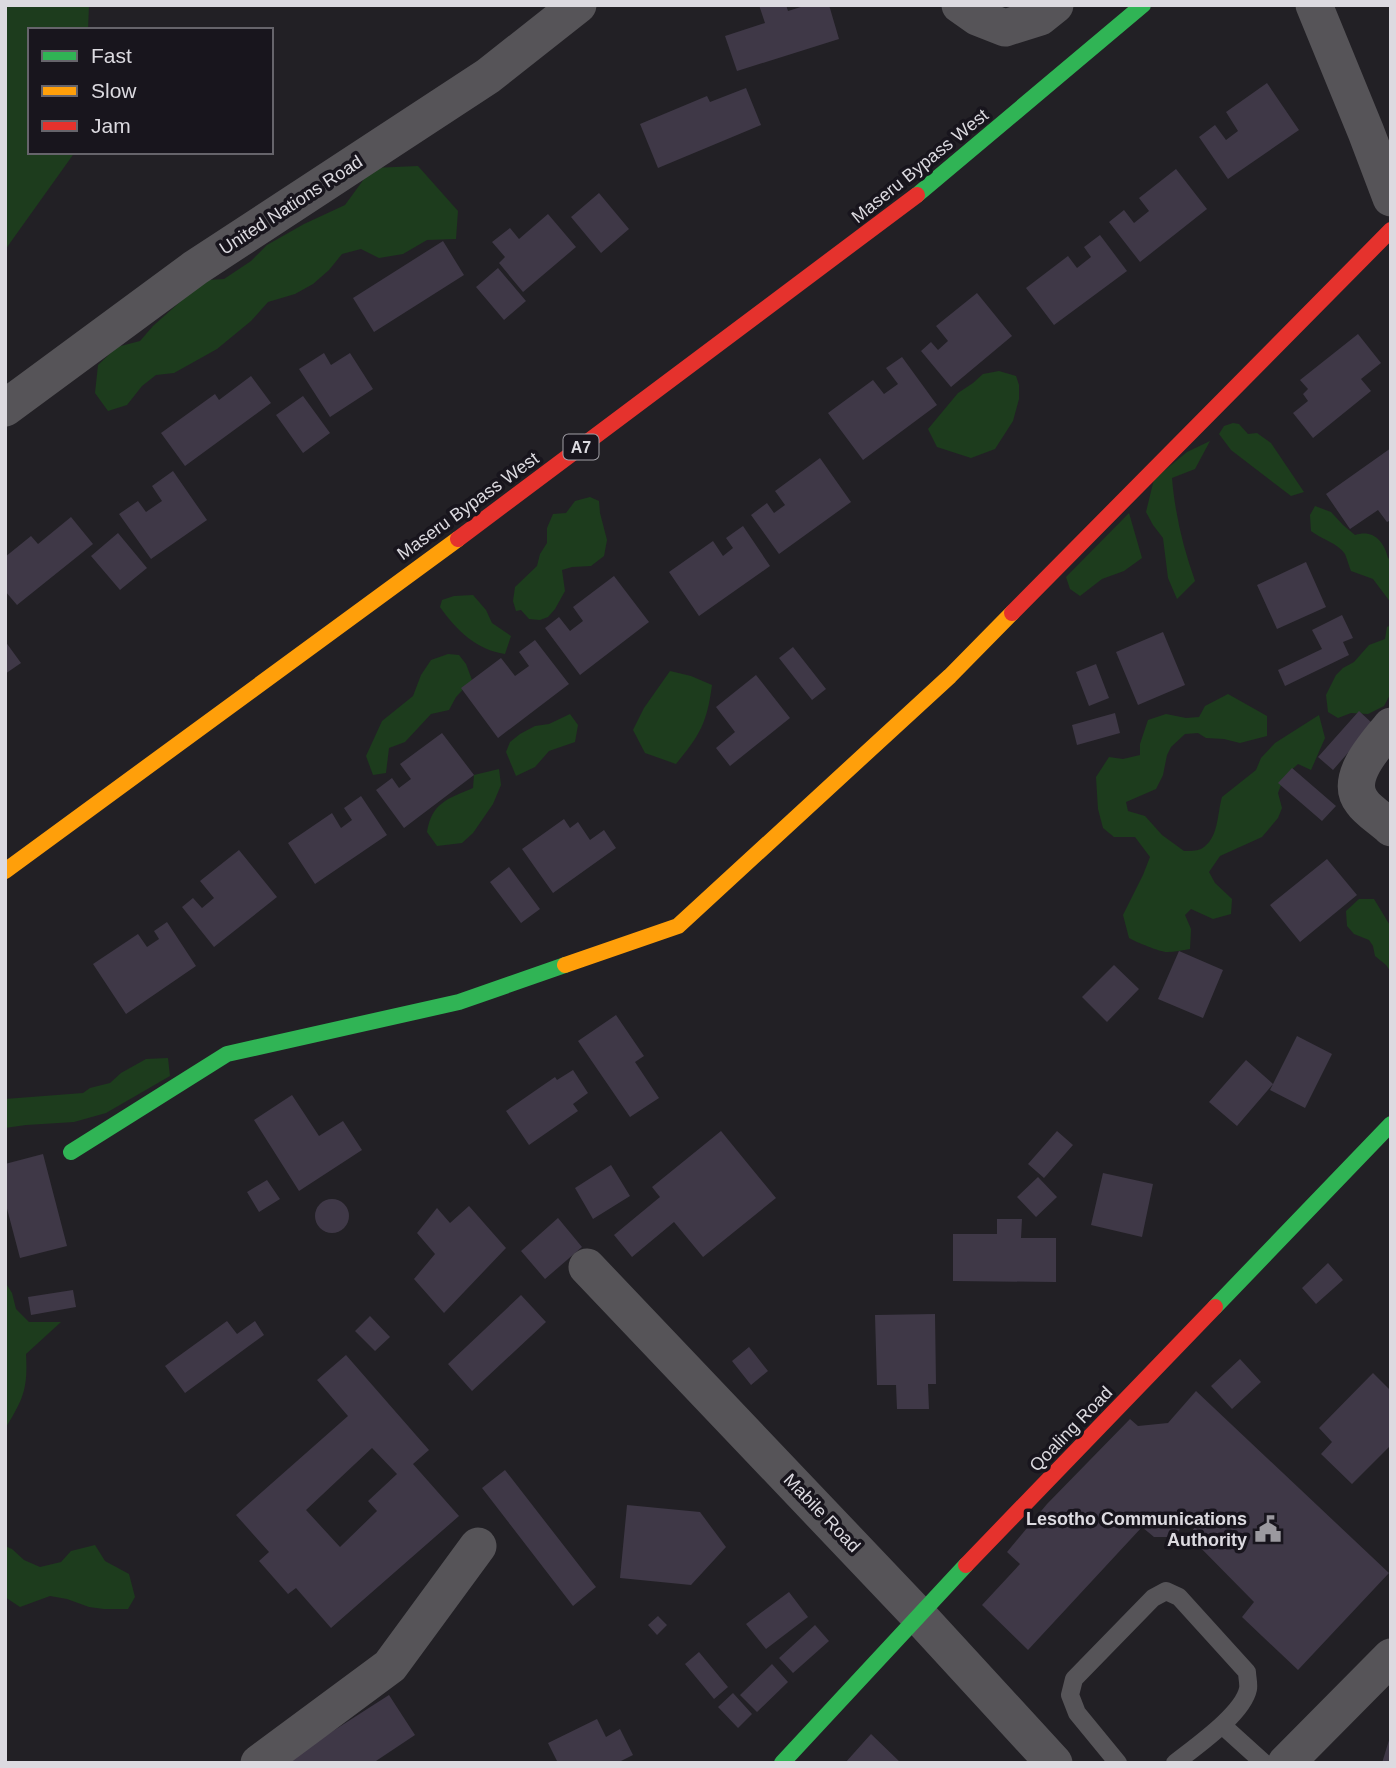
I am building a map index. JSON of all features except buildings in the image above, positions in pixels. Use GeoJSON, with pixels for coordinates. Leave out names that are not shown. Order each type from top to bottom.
{"type":"FeatureCollection","features":[{"type":"Feature","properties":{"kind":"street","name":"United Nations Road"},"geometry":{"type":"LineString","coordinates":[[5,408],[195,268],[488,76],[578,5]]}},
{"type":"Feature","properties":{"kind":"street"},"geometry":{"type":"LineString","coordinates":[[960,5],[977,17],[1005,28],[1040,17],[1055,5]]}},
{"type":"Feature","properties":{"kind":"street","name":"Maseru Bypass West"},"geometry":{"type":"LineString","coordinates":[[5,871],[906,205],[1143,5]]}},
{"type":"Feature","properties":{"kind":"street"},"geometry":{"type":"LineString","coordinates":[[1314,5],[1391,198]]}},
{"type":"Feature","properties":{"kind":"street"},"geometry":{"type":"LineString","coordinates":[[71,1152],[227,1054],[458,1002],[678,926],[950,676],[1391,229]]}},
{"type":"Feature","properties":{"kind":"street"},"geometry":{"type":"LineString","coordinates":[[1391,726],[1363,762],[1356,782],[1360,802],[1391,828]]}},
{"type":"Feature","properties":{"kind":"street","name":"Qoaling Road"},"geometry":{"type":"LineString","coordinates":[[782,1763],[918,1615],[1391,1124]]}},
{"type":"Feature","properties":{"kind":"street","name":"Mabile Road"},"geometry":{"type":"LineString","coordinates":[[587,1266],[918,1615],[1054,1763]]}},
{"type":"Feature","properties":{"kind":"street"},"geometry":{"type":"LineString","coordinates":[[259,1763],[390,1666],[478,1546]]}},
{"type":"Feature","properties":{"kind":"street"},"geometry":{"type":"LineString","coordinates":[[1286,1763],[1391,1657]]}},
{"type":"Feature","properties":{"kind":"lane"},"geometry":{"type":"LineString","coordinates":[[1118,1763],[1077,1713],[1070,1695],[1074,1679],[1153,1598],[1166,1591],[1179,1597],[1247,1672],[1248,1688],[1241,1705],[1222,1725],[1175,1763]]}},
{"type":"Feature","properties":{"kind":"lane"},"geometry":{"type":"LineString","coordinates":[[1222,1725],[1264,1763]]}},
{"type":"Feature","properties":{"kind":"green space"},"geometry":{"type":"Polygon","coordinates":[[[5,5],[89,5],[88,28],[28,28],[28,154],[74,154],[5,250],[5,5]]]}},
{"type":"Feature","properties":{"kind":"green space"},"geometry":{"type":"Polygon","coordinates":[[[418,166],[458,211],[456,239],[427,240],[403,254],[379,258],[361,249],[342,254],[313,284],[295,294],[268,302],[251,321],[217,349],[174,373],[156,375],[142,386],[127,405],[108,411],[95,393],[98,365],[117,347],[140,341],[198,286],[208,280],[224,279],[251,261],[267,245],[345,205],[372,168],[418,166]]]}},
{"type":"Feature","properties":{"kind":"green space"},"geometry":{"type":"Polygon","coordinates":[[[999,371],[1016,376],[1019,399],[1013,421],[995,449],[971,458],[937,447],[928,429],[958,393],[983,374],[999,371]]]}},
{"type":"Feature","properties":{"kind":"green space"},"geometry":{"type":"Polygon","coordinates":[[[1239,424],[1248,434],[1257,433],[1271,443],[1304,492],[1291,496],[1231,450],[1219,434],[1224,426],[1239,424]]]}},
{"type":"Feature","properties":{"kind":"green space"},"geometry":{"type":"Polygon","coordinates":[[[1210,441],[1195,469],[1172,478],[1180,530],[1195,581],[1177,599],[1168,578],[1163,538],[1146,512],[1154,479],[1187,452],[1210,441]]]}},
{"type":"Feature","properties":{"kind":"green space"},"geometry":{"type":"Polygon","coordinates":[[[590,497],[599,501],[607,540],[604,556],[591,566],[562,570],[565,591],[555,609],[548,617],[540,620],[529,619],[521,610],[516,611],[513,601],[515,587],[537,566],[547,543],[547,528],[553,514],[566,513],[575,501],[590,497]]]}},
{"type":"Feature","properties":{"kind":"green space"},"geometry":{"type":"Polygon","coordinates":[[[1315,506],[1331,512],[1355,535],[1372,535],[1381,542],[1391,560],[1391,603],[1373,579],[1351,571],[1342,550],[1311,531],[1310,515],[1315,506]]]}},
{"type":"Feature","properties":{"kind":"green space"},"geometry":{"type":"Polygon","coordinates":[[[1129,513],[1142,558],[1124,571],[1102,579],[1080,596],[1070,589],[1066,577],[1129,513]]]}},
{"type":"Feature","properties":{"kind":"green space"},"geometry":{"type":"Polygon","coordinates":[[[473,595],[486,610],[492,623],[511,636],[505,654],[485,648],[468,638],[440,607],[442,600],[473,595]]]}},
{"type":"Feature","properties":{"kind":"green space"},"geometry":{"type":"Polygon","coordinates":[[[1391,625],[1391,693],[1384,706],[1368,714],[1351,713],[1338,718],[1328,712],[1326,695],[1336,675],[1354,662],[1369,645],[1385,639],[1387,627],[1391,625]]]}},
{"type":"Feature","properties":{"kind":"green space"},"geometry":{"type":"Polygon","coordinates":[[[448,654],[459,655],[472,680],[456,697],[449,710],[431,714],[405,742],[389,748],[386,773],[373,775],[366,756],[382,721],[413,696],[421,675],[431,660],[448,654]]]}},
{"type":"Feature","properties":{"kind":"green space"},"geometry":{"type":"Polygon","coordinates":[[[670,671],[712,685],[701,728],[676,764],[645,753],[633,730],[644,708],[670,671]]]}},
{"type":"Feature","properties":{"kind":"green space"},"geometry":{"type":"Polygon","coordinates":[[[1228,694],[1267,716],[1267,736],[1240,743],[1206,738],[1198,733],[1185,734],[1171,747],[1156,789],[1126,802],[1128,811],[1145,816],[1162,835],[1184,851],[1199,850],[1207,845],[1214,833],[1222,797],[1256,770],[1261,758],[1275,743],[1319,715],[1325,738],[1311,770],[1298,764],[1284,777],[1278,793],[1282,808],[1278,818],[1262,837],[1220,856],[1209,872],[1215,883],[1232,899],[1231,914],[1213,919],[1191,909],[1185,915],[1191,929],[1190,949],[1164,952],[1129,938],[1123,915],[1150,857],[1135,837],[1114,837],[1103,828],[1098,809],[1096,777],[1109,757],[1123,759],[1140,755],[1140,744],[1148,720],[1166,714],[1186,718],[1199,717],[1205,706],[1228,694]]]}},
{"type":"Feature","properties":{"kind":"green space"},"geometry":{"type":"Polygon","coordinates":[[[570,714],[578,725],[575,742],[549,751],[535,767],[516,776],[506,752],[510,742],[535,726],[549,724],[570,714]]]}},
{"type":"Feature","properties":{"kind":"green space"},"geometry":{"type":"Polygon","coordinates":[[[499,769],[501,785],[493,804],[473,833],[462,843],[437,846],[427,832],[437,808],[473,788],[474,775],[499,769]]]}},
{"type":"Feature","properties":{"kind":"green space"},"geometry":{"type":"Polygon","coordinates":[[[1359,899],[1374,899],[1391,927],[1391,972],[1375,956],[1369,940],[1354,934],[1347,926],[1346,911],[1359,899]]]}},
{"type":"Feature","properties":{"kind":"green space"},"geometry":{"type":"Polygon","coordinates":[[[168,1058],[170,1076],[106,1113],[74,1122],[5,1128],[5,1099],[83,1093],[90,1088],[110,1083],[121,1073],[146,1059],[168,1058]]]}},
{"type":"Feature","properties":{"kind":"green space"},"geometry":{"type":"Polygon","coordinates":[[[5,1282],[12,1293],[16,1309],[29,1322],[61,1322],[26,1354],[23,1394],[5,1429],[5,1282]]]}},
{"type":"Feature","properties":{"kind":"green space"},"geometry":{"type":"Polygon","coordinates":[[[95,1545],[105,1561],[129,1574],[135,1597],[128,1609],[89,1607],[50,1596],[20,1607],[5,1597],[5,1546],[24,1560],[40,1567],[61,1562],[71,1551],[95,1545]]]}},
{"type":"Feature","properties":{"kind":"traffic: fast"},"geometry":{"type":"LineString","coordinates":[[917,195],[1143,5]]}},
{"type":"Feature","properties":{"kind":"traffic: fast"},"geometry":{"type":"LineString","coordinates":[[71,1152],[227,1054],[459,1002],[565,965]]}},
{"type":"Feature","properties":{"kind":"traffic: fast"},"geometry":{"type":"LineString","coordinates":[[1215,1307],[1391,1124]]}},
{"type":"Feature","properties":{"kind":"traffic: fast"},"geometry":{"type":"LineString","coordinates":[[782,1763],[966,1565]]}},
{"type":"Feature","properties":{"kind":"traffic: slow"},"geometry":{"type":"LineString","coordinates":[[5,871],[458,539]]}},
{"type":"Feature","properties":{"kind":"traffic: slow"},"geometry":{"type":"LineString","coordinates":[[565,965],[678,926],[950,676],[1012,613]]}},
{"type":"Feature","properties":{"kind":"traffic: jam"},"geometry":{"type":"LineString","coordinates":[[458,539],[917,195]]}},
{"type":"Feature","properties":{"kind":"traffic: jam"},"geometry":{"type":"LineString","coordinates":[[1012,613],[1391,230]]}},
{"type":"Feature","properties":{"kind":"traffic: jam"},"geometry":{"type":"LineString","coordinates":[[966,1565],[1215,1307]]}},
{"type":"Feature","properties":{"kind":"place","name":"Lesotho Communications Authority"},"geometry":{"type":"Point","coordinates":[1268,1529]}}]}
